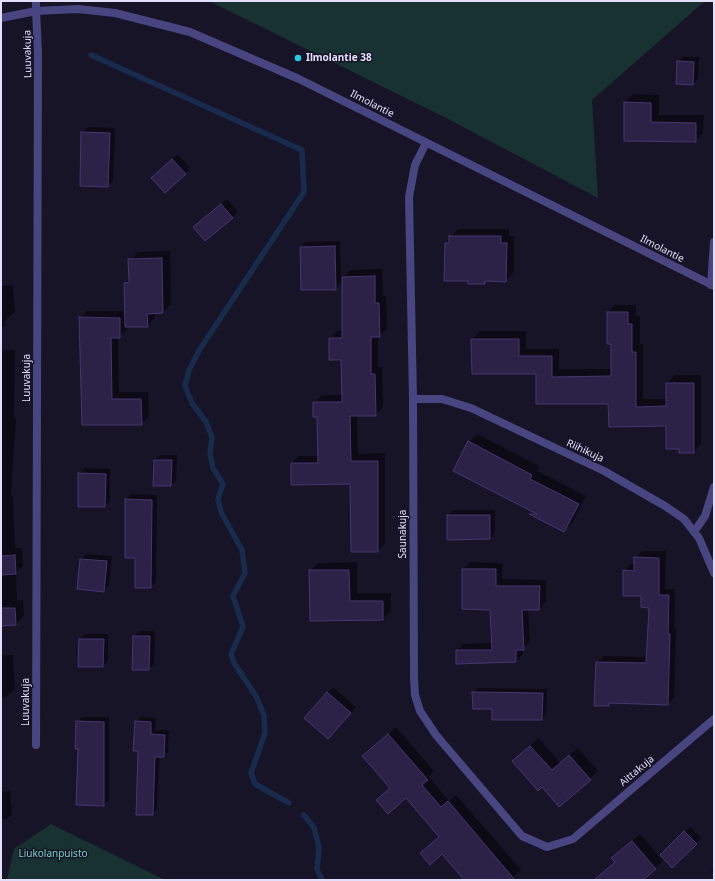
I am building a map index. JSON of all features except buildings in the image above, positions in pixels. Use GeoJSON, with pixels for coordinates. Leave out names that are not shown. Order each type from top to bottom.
{"type":"FeatureCollection","features":[{"type":"Feature","properties":{"kind":"street","name":"Luuvakuja"},"geometry":{"type":"LineString","coordinates":[[36,1],[38,52],[36,745]]}},
{"type":"Feature","properties":{"kind":"street","name":"Ilmolantie"},"geometry":{"type":"LineString","coordinates":[[1,18],[36,11],[78,9],[115,13],[190,32],[299,79],[713,286]]}},
{"type":"Feature","properties":{"kind":"street","name":"Saunakuja"},"geometry":{"type":"LineString","coordinates":[[426,143],[415,165],[408,197],[413,399],[415,695],[420,711],[436,735],[522,836],[547,847],[573,839]]}},
{"type":"Feature","properties":{"kind":"street"},"geometry":{"type":"LineString","coordinates":[[713,286],[714,242]]}},
{"type":"Feature","properties":{"kind":"street","name":"Riihikuja"},"geometry":{"type":"LineString","coordinates":[[413,399],[442,399],[471,408],[590,464],[665,506],[684,520],[699,538],[714,573]]}},
{"type":"Feature","properties":{"kind":"street"},"geometry":{"type":"LineString","coordinates":[[694,532],[705,516],[714,487]]}},
{"type":"Feature","properties":{"kind":"street","name":"Aittakuja"},"geometry":{"type":"LineString","coordinates":[[573,839],[714,719]]}},
{"type":"Feature","properties":{"kind":"green space"},"geometry":{"type":"Polygon","coordinates":[[[209,1],[705,1],[592,100],[598,198],[448,119],[209,1]]]}},
{"type":"Feature","properties":{"kind":"green space","name":"Liukolanpuisto"},"geometry":{"type":"Polygon","coordinates":[[[51,824],[165,880],[7,880],[14,849],[51,824]]]}},
{"type":"Feature","properties":{"kind":"waterway"},"geometry":{"type":"LineString","coordinates":[[91,55],[302,150],[304,192],[200,349],[189,370],[185,386],[192,403],[206,422],[212,437],[210,454],[213,468],[223,484],[218,499],[221,512],[242,550],[245,573],[233,596],[243,627],[231,654],[234,663],[256,696],[264,715],[265,733],[251,773],[255,784],[289,803]]}},
{"type":"Feature","properties":{"kind":"waterway"},"geometry":{"type":"LineString","coordinates":[[304,815],[314,828],[319,847],[317,869],[322,880]]}},
{"type":"Feature","properties":{"kind":"place","name":"Ilmolantie 38"},"geometry":{"type":"Point","coordinates":[298,58]}}]}
